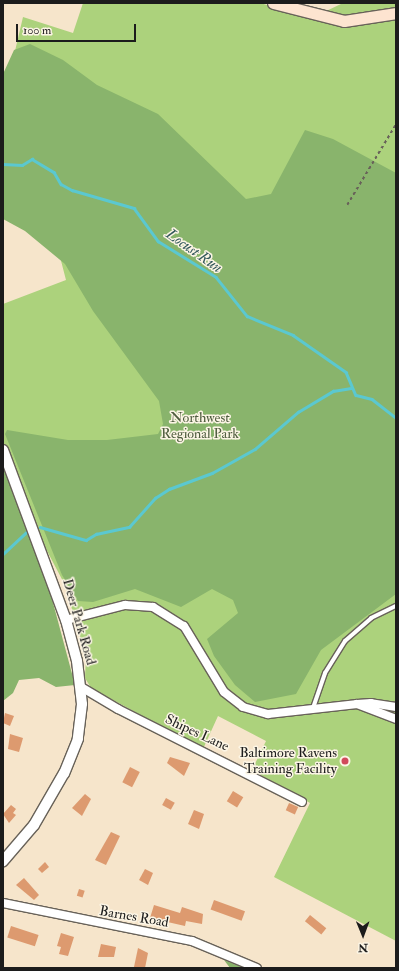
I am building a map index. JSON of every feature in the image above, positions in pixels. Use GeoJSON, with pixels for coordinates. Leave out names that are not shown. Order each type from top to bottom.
{"type":"FeatureCollection","features":[{"type":"Feature","properties":{"kind":"main road"},"geometry":{"type":"LineString","coordinates":[[274,3],[344,22],[396,13]]}},
{"type":"Feature","properties":{"kind":"street","name":"Deer Park Road"},"geometry":{"type":"LineString","coordinates":[[3,450],[66,620],[81,687],[80,726],[68,765],[42,813],[3,861]]}},
{"type":"Feature","properties":{"kind":"street"},"geometry":{"type":"LineString","coordinates":[[66,620],[125,605],[153,607],[184,626],[215,680],[233,701],[268,714],[371,703],[396,707]]}},
{"type":"Feature","properties":{"kind":"street","name":"Shipes Lane"},"geometry":{"type":"LineString","coordinates":[[81,687],[118,709],[302,802]]}},
{"type":"Feature","properties":{"kind":"street"},"geometry":{"type":"LineString","coordinates":[[357,704],[396,719]]}},
{"type":"Feature","properties":{"kind":"street","name":"Barnes Road"},"geometry":{"type":"LineString","coordinates":[[3,904],[192,941],[257,968]]}},
{"type":"Feature","properties":{"kind":"lane"},"geometry":{"type":"LineString","coordinates":[[313,708],[325,673],[345,641],[371,618],[396,606]]}},
{"type":"Feature","properties":{"kind":"path"},"geometry":{"type":"LineString","coordinates":[[347,205],[396,124]]}},
{"type":"Feature","properties":{"kind":"green space","name":"Northwest Regional Park"},"geometry":{"type":"Polygon","coordinates":[[[83,3],[260,3],[342,26],[396,18],[396,941],[274,877],[310,803],[252,770],[266,741],[218,716],[203,749],[91,688],[85,678],[86,657],[65,585],[46,549],[3,678],[3,304],[66,280],[11,68],[23,17],[73,33],[83,3]]]}},
{"type":"Feature","properties":{"kind":"green space"},"geometry":{"type":"Polygon","coordinates":[[[343,3],[396,3],[396,9],[358,18],[320,14],[343,3]]]}},
{"type":"Feature","properties":{"kind":"green space","name":"Northwest Regional Park"},"geometry":{"type":"Polygon","coordinates":[[[30,44],[63,60],[97,85],[158,114],[246,199],[271,194],[305,130],[333,139],[396,173],[396,594],[321,650],[296,694],[255,702],[235,685],[214,656],[207,639],[238,613],[233,600],[212,589],[181,607],[135,589],[93,602],[78,601],[62,575],[5,434],[7,430],[68,440],[107,440],[158,434],[163,424],[159,401],[93,311],[65,264],[25,231],[3,219],[3,74],[14,50],[30,44]]]}},
{"type":"Feature","properties":{"kind":"green space"},"geometry":{"type":"Polygon","coordinates":[[[3,465],[44,569],[75,685],[56,687],[39,678],[19,680],[13,693],[3,701],[3,465]]]}},
{"type":"Feature","properties":{"kind":"green space"},"geometry":{"type":"Polygon","coordinates":[[[224,960],[244,968],[230,968],[224,960]]]}},
{"type":"Feature","properties":{"kind":"building"},"geometry":{"type":"Polygon","coordinates":[[[5,713],[14,716],[10,726],[3,723],[5,713]]]}},
{"type":"Feature","properties":{"kind":"building"},"geometry":{"type":"Polygon","coordinates":[[[10,734],[23,738],[19,752],[8,749],[10,734]]]}},
{"type":"Feature","properties":{"kind":"building"},"geometry":{"type":"Polygon","coordinates":[[[170,757],[190,763],[184,776],[167,763],[170,757]]]}},
{"type":"Feature","properties":{"kind":"building"},"geometry":{"type":"Polygon","coordinates":[[[130,767],[140,772],[132,787],[122,782],[130,767]]]}},
{"type":"Feature","properties":{"kind":"building"},"geometry":{"type":"Polygon","coordinates":[[[233,791],[243,797],[237,807],[227,801],[233,791]]]}},
{"type":"Feature","properties":{"kind":"building"},"geometry":{"type":"Polygon","coordinates":[[[85,794],[91,799],[82,816],[72,808],[85,794]]]}},
{"type":"Feature","properties":{"kind":"building"},"geometry":{"type":"Polygon","coordinates":[[[166,798],[175,803],[171,810],[162,805],[166,798]]]}},
{"type":"Feature","properties":{"kind":"building"},"geometry":{"type":"Polygon","coordinates":[[[289,803],[298,807],[295,814],[286,810],[289,803]]]}},
{"type":"Feature","properties":{"kind":"building"},"geometry":{"type":"Polygon","coordinates":[[[11,805],[16,809],[13,813],[16,815],[9,823],[3,814],[11,805]]]}},
{"type":"Feature","properties":{"kind":"building"},"geometry":{"type":"Polygon","coordinates":[[[194,810],[204,814],[199,829],[188,824],[194,810]]]}},
{"type":"Feature","properties":{"kind":"building"},"geometry":{"type":"Polygon","coordinates":[[[111,832],[120,836],[106,865],[95,860],[111,832]]]}},
{"type":"Feature","properties":{"kind":"building"},"geometry":{"type":"Polygon","coordinates":[[[45,862],[49,867],[42,873],[38,869],[45,862]]]}},
{"type":"Feature","properties":{"kind":"building"},"geometry":{"type":"Polygon","coordinates":[[[145,869],[153,873],[148,885],[139,880],[145,869]]]}},
{"type":"Feature","properties":{"kind":"building"},"geometry":{"type":"Polygon","coordinates":[[[24,878],[39,895],[34,900],[16,885],[24,878]]]}},
{"type":"Feature","properties":{"kind":"building"},"geometry":{"type":"Polygon","coordinates":[[[79,889],[85,891],[83,898],[77,896],[79,889]]]}},
{"type":"Feature","properties":{"kind":"building"},"geometry":{"type":"Polygon","coordinates":[[[214,900],[245,911],[242,921],[211,909],[214,900]]]}},
{"type":"Feature","properties":{"kind":"building"},"geometry":{"type":"Polygon","coordinates":[[[154,905],[180,913],[182,907],[203,914],[202,924],[186,921],[185,926],[150,918],[154,905]]]}},
{"type":"Feature","properties":{"kind":"building"},"geometry":{"type":"Polygon","coordinates":[[[310,915],[326,928],[321,934],[305,921],[310,915]]]}},
{"type":"Feature","properties":{"kind":"building"},"geometry":{"type":"Polygon","coordinates":[[[11,926],[39,935],[35,946],[7,937],[11,926]]]}},
{"type":"Feature","properties":{"kind":"building"},"geometry":{"type":"Polygon","coordinates":[[[61,933],[74,937],[68,956],[59,954],[61,947],[57,946],[61,933]]]}},
{"type":"Feature","properties":{"kind":"building"},"geometry":{"type":"Polygon","coordinates":[[[101,944],[116,947],[114,957],[98,957],[101,944]]]}},
{"type":"Feature","properties":{"kind":"building"},"geometry":{"type":"Polygon","coordinates":[[[138,948],[148,953],[145,968],[134,967],[138,948]]]}},
{"type":"Feature","properties":{"kind":"waterway","name":"Locust Run"},"geometry":{"type":"LineString","coordinates":[[3,164],[22,165],[32,159],[54,172],[61,184],[72,190],[134,208],[158,241],[216,277],[247,316],[293,335],[346,372],[356,395],[372,399],[396,418]]}},
{"type":"Feature","properties":{"kind":"waterway"},"geometry":{"type":"LineString","coordinates":[[40,527],[86,540],[96,534],[129,527],[155,498],[169,489],[212,473],[255,449],[298,412],[333,391],[351,388]]}},
{"type":"Feature","properties":{"kind":"waterway"},"geometry":{"type":"LineString","coordinates":[[3,554],[29,530]]}},
{"type":"Feature","properties":{"kind":"place","name":"Baltimore Ravens Training Facility"},"geometry":{"type":"Point","coordinates":[345,761]}}]}
